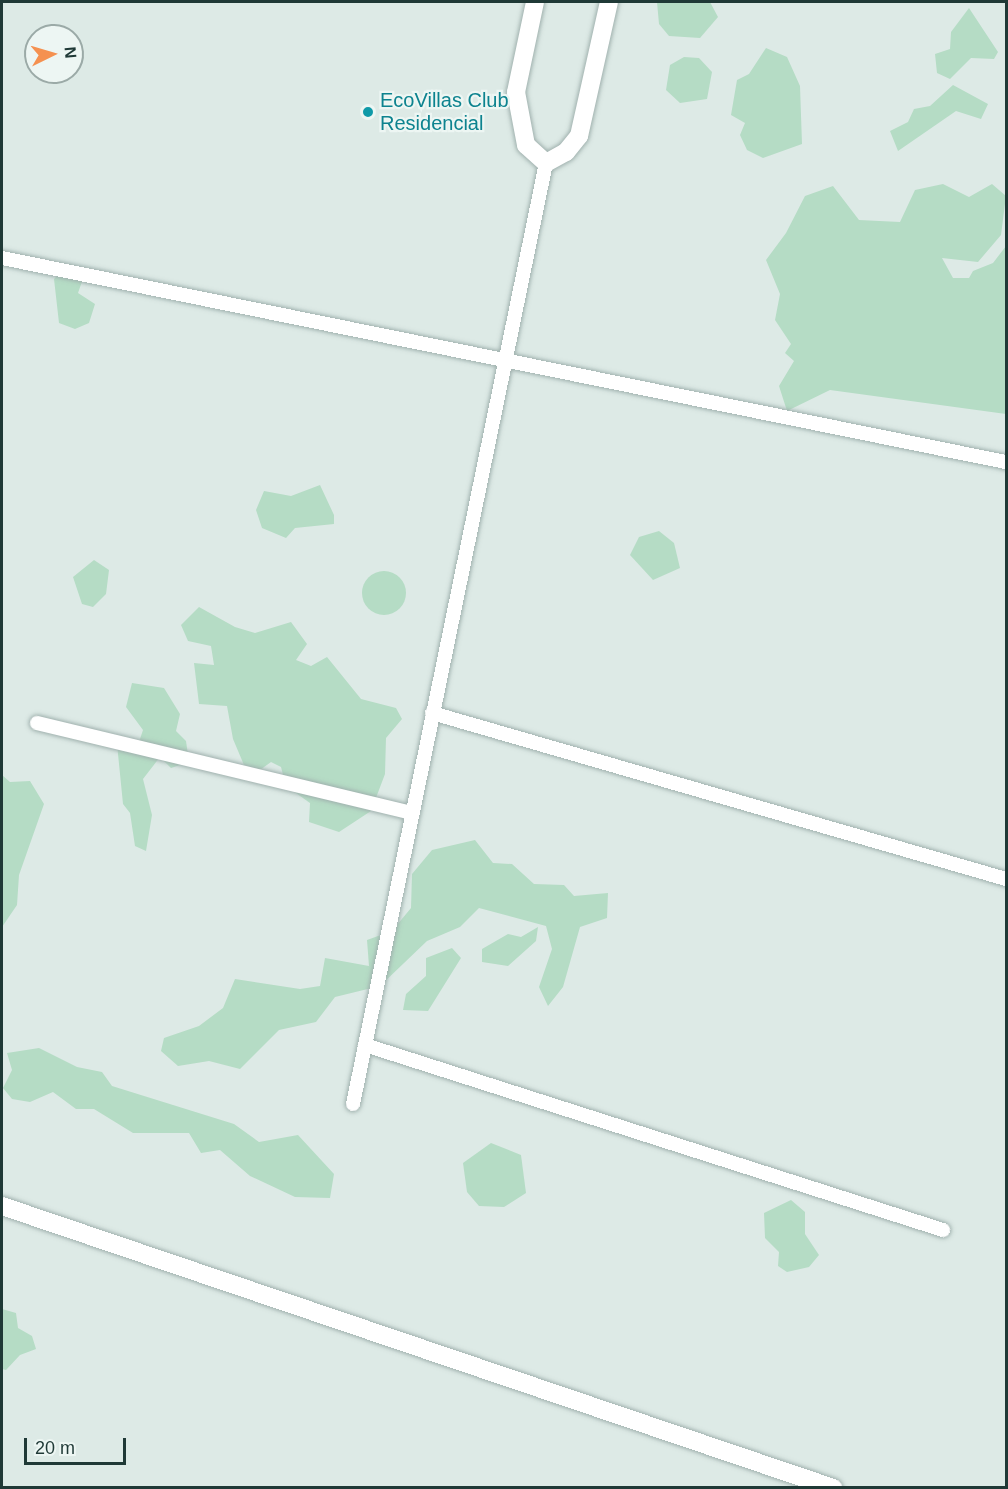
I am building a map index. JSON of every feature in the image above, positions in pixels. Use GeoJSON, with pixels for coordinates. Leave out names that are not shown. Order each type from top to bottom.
{"type":"FeatureCollection","features":[{"type":"Feature","properties":{"kind":"street"},"geometry":{"type":"LineString","coordinates":[[535,2],[516,92],[526,145],[546,163],[566,152],[579,136],[609,2]]}},
{"type":"Feature","properties":{"kind":"street"},"geometry":{"type":"LineString","coordinates":[[2,1206],[834,1488]]}},
{"type":"Feature","properties":{"kind":"lane"},"geometry":{"type":"LineString","coordinates":[[353,1104],[546,163]]}},
{"type":"Feature","properties":{"kind":"lane"},"geometry":{"type":"LineString","coordinates":[[2,258],[1006,462]]}},
{"type":"Feature","properties":{"kind":"lane"},"geometry":{"type":"LineString","coordinates":[[432,713],[1006,879]]}},
{"type":"Feature","properties":{"kind":"lane"},"geometry":{"type":"LineString","coordinates":[[37,723],[412,813]]}},
{"type":"Feature","properties":{"kind":"lane"},"geometry":{"type":"LineString","coordinates":[[365,1045],[943,1230]]}},
{"type":"Feature","properties":{"kind":"green space"},"geometry":{"type":"Polygon","coordinates":[[[657,2],[710,2],[718,17],[700,38],[669,36],[659,24],[657,2]]]}},
{"type":"Feature","properties":{"kind":"green space"},"geometry":{"type":"Polygon","coordinates":[[[969,8],[998,52],[994,59],[971,58],[950,79],[937,73],[935,54],[950,49],[951,32],[969,8]]]}},
{"type":"Feature","properties":{"kind":"green space"},"geometry":{"type":"Polygon","coordinates":[[[766,48],[787,57],[800,86],[802,144],[763,158],[747,150],[740,135],[745,123],[731,115],[737,80],[749,74],[766,48]]]}},
{"type":"Feature","properties":{"kind":"green space"},"geometry":{"type":"Polygon","coordinates":[[[684,57],[699,58],[712,72],[707,99],[680,103],[666,90],[670,65],[684,57]]]}},
{"type":"Feature","properties":{"kind":"green space"},"geometry":{"type":"Polygon","coordinates":[[[953,85],[988,104],[981,119],[956,111],[898,151],[890,131],[908,122],[914,109],[930,106],[953,85]]]}},
{"type":"Feature","properties":{"kind":"green space"},"geometry":{"type":"Polygon","coordinates":[[[943,184],[969,197],[992,184],[1006,196],[1001,235],[978,262],[942,258],[953,278],[969,278],[973,271],[993,263],[1006,246],[1006,414],[830,390],[787,411],[779,386],[794,361],[785,353],[791,344],[775,320],[780,294],[766,260],[786,233],[805,196],[833,186],[859,220],[900,222],[915,190],[943,184]]]}},
{"type":"Feature","properties":{"kind":"green space"},"geometry":{"type":"Polygon","coordinates":[[[69,264],[86,270],[78,293],[95,304],[89,323],[75,329],[59,323],[54,279],[69,264]]]}},
{"type":"Feature","properties":{"kind":"green space"},"geometry":{"type":"Polygon","coordinates":[[[320,485],[334,515],[334,524],[295,528],[286,538],[262,528],[256,510],[264,491],[291,496],[320,485]]]}},
{"type":"Feature","properties":{"kind":"green space"},"geometry":{"type":"Polygon","coordinates":[[[659,531],[674,543],[680,568],[653,580],[630,555],[639,537],[659,531]]]}},
{"type":"Feature","properties":{"kind":"green space"},"geometry":{"type":"Polygon","coordinates":[[[94,560],[109,570],[106,594],[93,607],[82,604],[73,577],[94,560]]]}},
{"type":"Feature","properties":{"kind":"green space"},"geometry":{"type":"Polygon","coordinates":[[[384,571],[399,578],[406,593],[399,608],[384,615],[369,608],[362,593],[369,578],[384,571]]]}},
{"type":"Feature","properties":{"kind":"green space"},"geometry":{"type":"Polygon","coordinates":[[[199,607],[235,627],[255,633],[291,622],[307,644],[296,660],[311,666],[327,657],[361,699],[396,708],[402,719],[386,738],[385,774],[371,811],[339,832],[309,822],[310,803],[286,786],[281,767],[271,762],[260,770],[244,765],[233,739],[227,706],[199,704],[194,663],[214,665],[211,646],[188,641],[181,625],[199,607]]]}},
{"type":"Feature","properties":{"kind":"green space"},"geometry":{"type":"Polygon","coordinates":[[[132,683],[164,688],[180,714],[176,731],[186,741],[189,762],[171,768],[160,757],[143,779],[152,815],[146,851],[135,846],[130,813],[123,804],[117,744],[138,745],[143,730],[126,707],[132,683]]]}},
{"type":"Feature","properties":{"kind":"green space"},"geometry":{"type":"Polygon","coordinates":[[[2,775],[10,782],[30,781],[44,804],[19,875],[17,905],[2,927],[2,775]]]}},
{"type":"Feature","properties":{"kind":"green space"},"geometry":{"type":"Polygon","coordinates":[[[475,840],[493,863],[512,864],[534,884],[564,885],[574,896],[608,893],[607,918],[580,927],[563,987],[548,1006],[539,987],[552,949],[546,926],[479,908],[460,927],[427,941],[380,986],[335,997],[316,1022],[279,1030],[240,1069],[209,1061],[178,1066],[161,1051],[164,1038],[199,1026],[223,1008],[235,979],[300,989],[320,986],[325,958],[369,966],[367,940],[392,931],[411,908],[412,874],[432,850],[475,840]]]}},
{"type":"Feature","properties":{"kind":"green space"},"geometry":{"type":"Polygon","coordinates":[[[538,927],[536,941],[508,966],[482,962],[482,949],[508,934],[521,937],[538,927]]]}},
{"type":"Feature","properties":{"kind":"green space"},"geometry":{"type":"Polygon","coordinates":[[[452,948],[461,958],[428,1011],[403,1010],[406,994],[426,976],[426,958],[452,948]]]}},
{"type":"Feature","properties":{"kind":"green space"},"geometry":{"type":"Polygon","coordinates":[[[39,1048],[77,1067],[102,1072],[112,1086],[234,1124],[259,1142],[298,1135],[334,1174],[330,1198],[295,1197],[250,1176],[220,1150],[201,1153],[189,1133],[133,1133],[94,1109],[76,1109],[53,1092],[30,1102],[12,1099],[3,1088],[12,1070],[7,1053],[39,1048]]]}},
{"type":"Feature","properties":{"kind":"green space"},"geometry":{"type":"Polygon","coordinates":[[[491,1143],[521,1155],[526,1193],[504,1207],[479,1206],[467,1192],[463,1163],[491,1143]]]}},
{"type":"Feature","properties":{"kind":"green space"},"geometry":{"type":"Polygon","coordinates":[[[791,1200],[805,1212],[805,1234],[819,1255],[809,1267],[787,1272],[778,1266],[779,1252],[765,1238],[764,1213],[791,1200]]]}},
{"type":"Feature","properties":{"kind":"green space"},"geometry":{"type":"Polygon","coordinates":[[[2,1309],[16,1313],[18,1328],[32,1336],[36,1349],[20,1355],[6,1370],[2,1369],[2,1309]]]}},
{"type":"Feature","properties":{"kind":"place","name":"EcoVillas Club Residencial"},"geometry":{"type":"Point","coordinates":[368,112]}}]}
